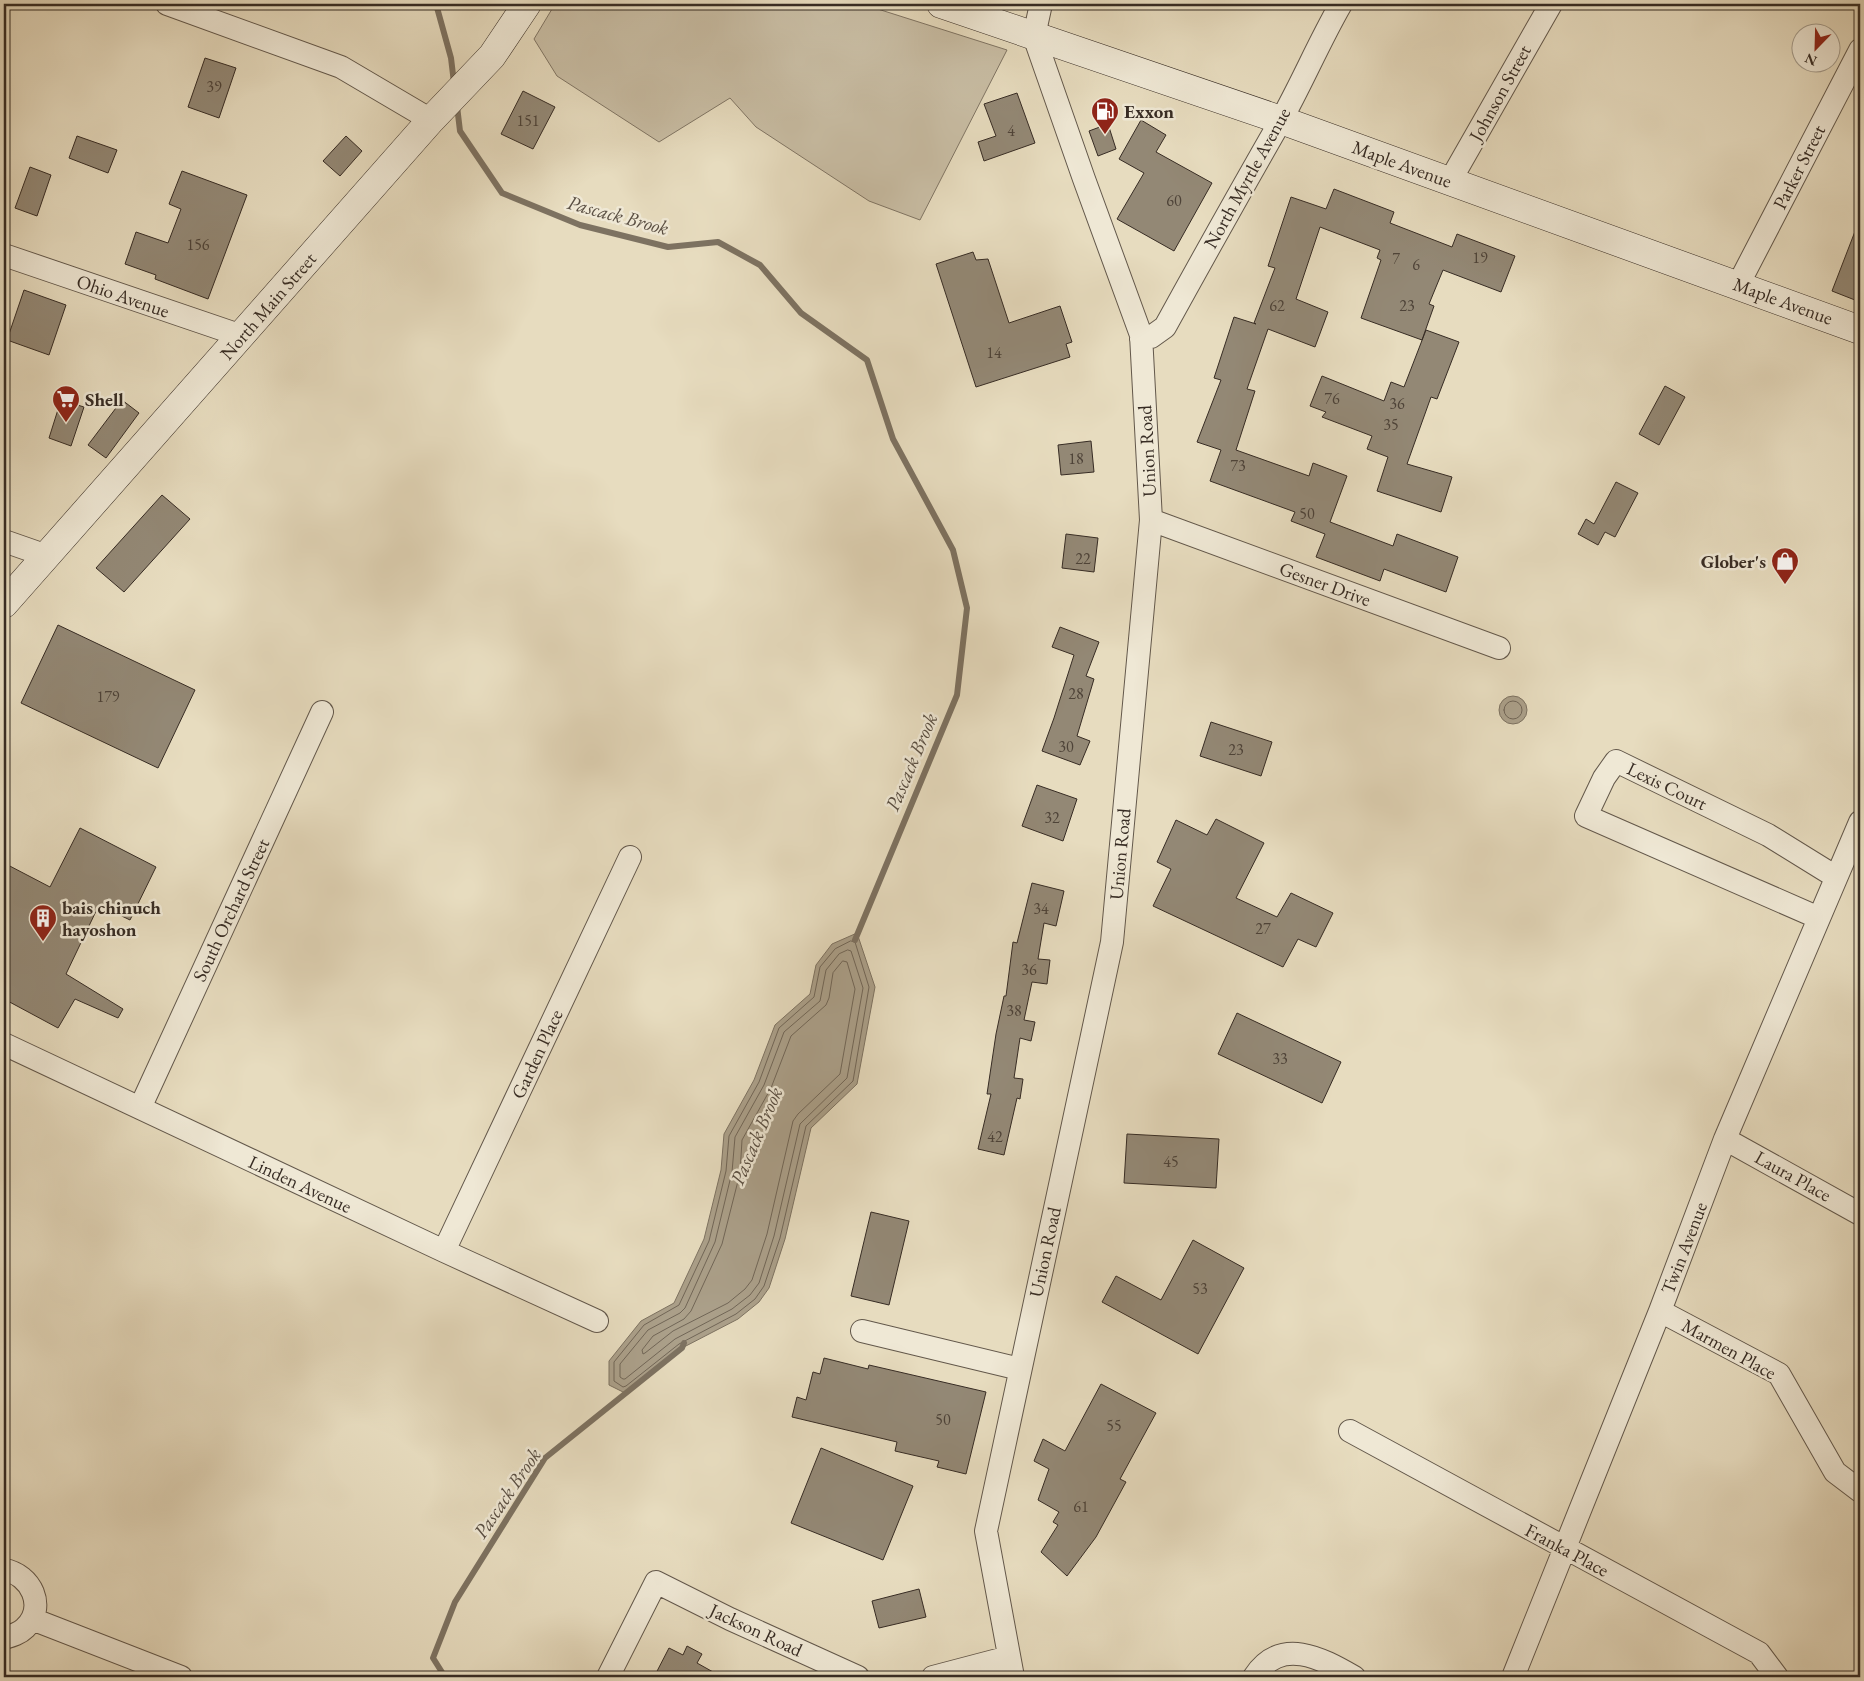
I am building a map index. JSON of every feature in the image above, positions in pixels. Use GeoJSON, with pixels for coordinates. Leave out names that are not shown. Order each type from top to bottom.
{"type":"FeatureCollection","features":[{"type":"Feature","properties":{"kind":"street"},"geometry":{"type":"LineString","coordinates":[[167,4],[341,67],[438,113]]}},
{"type":"Feature","properties":{"kind":"street","name":"North Main Street"},"geometry":{"type":"LineString","coordinates":[[4,604],[438,113],[492,56],[527,4]]}},
{"type":"Feature","properties":{"kind":"street","name":"Maple Avenue"},"geometry":{"type":"LineString","coordinates":[[941,4],[1281,120],[1860,330]]}},
{"type":"Feature","properties":{"kind":"street"},"geometry":{"type":"LineString","coordinates":[[1034,36],[1041,4]]}},
{"type":"Feature","properties":{"kind":"street","name":"North Myrtle Avenue"},"geometry":{"type":"LineString","coordinates":[[1141,339],[1151,337],[1165,327],[1281,120],[1322,36],[1341,4]]}},
{"type":"Feature","properties":{"kind":"street","name":"Johnson Street"},"geometry":{"type":"LineString","coordinates":[[1450,182],[1550,4]]}},
{"type":"Feature","properties":{"kind":"street","name":"Union Road"},"geometry":{"type":"LineString","coordinates":[[1011,1667],[986,1531],[1112,942],[1151,520],[1141,339],[1034,36]]}},
{"type":"Feature","properties":{"kind":"street","name":"Parker Street"},"geometry":{"type":"LineString","coordinates":[[1738,285],[1860,50]]}},
{"type":"Feature","properties":{"kind":"street","name":"Ohio Avenue"},"geometry":{"type":"LineString","coordinates":[[4,255],[242,336]]}},
{"type":"Feature","properties":{"kind":"street","name":"Gesner Drive"},"geometry":{"type":"LineString","coordinates":[[1151,520],[1499,648]]}},
{"type":"Feature","properties":{"kind":"street"},"geometry":{"type":"LineString","coordinates":[[4,541],[47,556]]}},
{"type":"Feature","properties":{"kind":"street","name":"South Orchard Street"},"geometry":{"type":"LineString","coordinates":[[140,1108],[322,712]]}},
{"type":"Feature","properties":{"kind":"street","name":"Lexis Court"},"geometry":{"type":"LineString","coordinates":[[1819,918],[1586,816],[1604,778],[1616,761],[1768,835],[1836,877]]}},
{"type":"Feature","properties":{"kind":"street","name":"Twin Avenue"},"geometry":{"type":"LineString","coordinates":[[1513,1677],[1660,1311],[1725,1139],[1860,822]]}},
{"type":"Feature","properties":{"kind":"street","name":"Garden Place"},"geometry":{"type":"LineString","coordinates":[[444,1251],[630,857]]}},
{"type":"Feature","properties":{"kind":"street","name":"Linden Avenue"},"geometry":{"type":"LineString","coordinates":[[4,1044],[597,1321]]}},
{"type":"Feature","properties":{"kind":"street","name":"Laura Place"},"geometry":{"type":"LineString","coordinates":[[1725,1139],[1860,1214]]}},
{"type":"Feature","properties":{"kind":"street","name":"Marmen Place"},"geometry":{"type":"LineString","coordinates":[[1660,1311],[1779,1374],[1836,1472],[1860,1491]]}},
{"type":"Feature","properties":{"kind":"street"},"geometry":{"type":"LineString","coordinates":[[862,1331],[1020,1369]]}},
{"type":"Feature","properties":{"kind":"street","name":"Franka Place"},"geometry":{"type":"LineString","coordinates":[[1350,1431],[1759,1653],[1777,1677]]}},
{"type":"Feature","properties":{"kind":"street"},"geometry":{"type":"LineString","coordinates":[[4,1570],[25,1579],[35,1598],[35,1609],[32,1619],[25,1628],[15,1635],[4,1638]]}},
{"type":"Feature","properties":{"kind":"street","name":"Jackson Road"},"geometry":{"type":"LineString","coordinates":[[608,1677],[656,1582],[730,1619],[858,1677]]}},
{"type":"Feature","properties":{"kind":"street"},"geometry":{"type":"LineString","coordinates":[[32,1619],[181,1677]]}},
{"type":"Feature","properties":{"kind":"street"},"geometry":{"type":"LineString","coordinates":[[1254,1677],[1259,1670],[1279,1654],[1301,1654],[1326,1661],[1354,1677]]}},
{"type":"Feature","properties":{"kind":"street"},"geometry":{"type":"LineString","coordinates":[[933,1677],[1011,1667]]}},
{"type":"Feature","properties":{"kind":"shaded area"},"geometry":{"type":"Polygon","coordinates":[[[555,4],[862,4],[1007,50],[920,220],[869,201],[756,127],[730,98],[659,142],[557,76],[534,39],[555,4]]]}},
{"type":"Feature","properties":{"kind":"water"},"geometry":{"type":"Polygon","coordinates":[[[1513,696],[1523,700],[1527,710],[1523,720],[1513,724],[1503,720],[1499,710],[1503,700],[1513,696]]]}},
{"type":"Feature","properties":{"kind":"water"},"geometry":{"type":"Polygon","coordinates":[[[857,933],[875,987],[857,1084],[811,1128],[785,1239],[769,1288],[759,1302],[738,1319],[682,1348],[625,1393],[609,1385],[609,1361],[641,1321],[674,1303],[704,1239],[721,1170],[724,1134],[754,1080],[775,1025],[810,994],[816,965],[832,944],[857,933]]]}},
{"type":"Feature","properties":{"kind":"building"},"geometry":{"type":"Polygon","coordinates":[[[205,58],[236,68],[219,118],[188,107],[205,58]]]}},
{"type":"Feature","properties":{"kind":"building"},"geometry":{"type":"Polygon","coordinates":[[[523,91],[555,107],[533,149],[501,134],[523,91]]]}},
{"type":"Feature","properties":{"kind":"building"},"geometry":{"type":"Polygon","coordinates":[[[1017,93],[1035,143],[984,161],[978,142],[996,136],[984,104],[1017,93]]]}},
{"type":"Feature","properties":{"kind":"building"},"geometry":{"type":"Polygon","coordinates":[[[1141,120],[1166,135],[1156,152],[1212,183],[1174,251],[1117,219],[1144,173],[1119,159],[1141,120]]]}},
{"type":"Feature","properties":{"kind":"building"},"geometry":{"type":"Polygon","coordinates":[[[1108,124],[1116,149],[1098,156],[1089,131],[1108,124]]]}},
{"type":"Feature","properties":{"kind":"building"},"geometry":{"type":"Polygon","coordinates":[[[77,136],[117,150],[108,173],[69,158],[77,136]]]}},
{"type":"Feature","properties":{"kind":"building"},"geometry":{"type":"Polygon","coordinates":[[[346,136],[362,151],[340,176],[323,161],[346,136]]]}},
{"type":"Feature","properties":{"kind":"building"},"geometry":{"type":"Polygon","coordinates":[[[30,167],[51,175],[37,216],[15,208],[30,167]]]}},
{"type":"Feature","properties":{"kind":"building"},"geometry":{"type":"Polygon","coordinates":[[[182,171],[247,195],[208,299],[155,279],[156,275],[125,264],[136,232],[168,243],[181,209],[169,204],[182,171]]]}},
{"type":"Feature","properties":{"kind":"building"},"geometry":{"type":"Polygon","coordinates":[[[1334,189],[1394,212],[1390,223],[1452,247],[1457,234],[1515,256],[1501,292],[1443,270],[1429,304],[1434,306],[1422,340],[1361,318],[1381,260],[1377,258],[1380,250],[1320,227],[1296,299],[1328,312],[1315,347],[1268,329],[1247,389],[1255,391],[1236,450],[1309,476],[1313,463],[1347,476],[1330,522],[1393,546],[1397,534],[1458,557],[1446,592],[1384,569],[1380,581],[1316,557],[1325,534],[1291,521],[1295,512],[1210,481],[1221,450],[1197,442],[1221,380],[1214,378],[1234,317],[1256,324],[1254,323],[1275,268],[1268,266],[1291,197],[1326,209],[1334,189]]]}},
{"type":"Feature","properties":{"kind":"building"},"geometry":{"type":"Polygon","coordinates":[[[1860,222],[1860,302],[1832,291],[1860,222]]]}},
{"type":"Feature","properties":{"kind":"building"},"geometry":{"type":"Polygon","coordinates":[[[973,252],[976,260],[988,259],[1009,323],[1060,306],[1072,342],[1066,344],[1070,357],[976,387],[936,264],[973,252]]]}},
{"type":"Feature","properties":{"kind":"building"},"geometry":{"type":"Polygon","coordinates":[[[24,290],[66,305],[49,355],[7,340],[24,290]]]}},
{"type":"Feature","properties":{"kind":"building"},"geometry":{"type":"Polygon","coordinates":[[[1426,330],[1459,342],[1437,399],[1431,397],[1407,464],[1452,477],[1441,512],[1377,491],[1388,457],[1367,449],[1372,436],[1322,417],[1326,412],[1310,406],[1322,376],[1384,401],[1391,382],[1404,387],[1426,330]]]}},
{"type":"Feature","properties":{"kind":"building"},"geometry":{"type":"Polygon","coordinates":[[[1665,386],[1685,397],[1659,445],[1639,434],[1665,386]]]}},
{"type":"Feature","properties":{"kind":"building","name":"Shell"},"geometry":{"type":"Polygon","coordinates":[[[61,400],[84,407],[71,446],[49,438],[61,400]]]}},
{"type":"Feature","properties":{"kind":"building","name":"Shell"},"geometry":{"type":"Polygon","coordinates":[[[122,400],[139,413],[106,458],[88,445],[122,400]]]}},
{"type":"Feature","properties":{"kind":"building"},"geometry":{"type":"Polygon","coordinates":[[[1091,441],[1094,472],[1061,475],[1058,445],[1091,441]]]}},
{"type":"Feature","properties":{"kind":"building"},"geometry":{"type":"Polygon","coordinates":[[[1616,482],[1638,493],[1615,537],[1605,532],[1598,545],[1578,534],[1586,519],[1594,524],[1616,482]]]}},
{"type":"Feature","properties":{"kind":"building"},"geometry":{"type":"Polygon","coordinates":[[[162,495],[190,519],[124,592],[96,568],[162,495]]]}},
{"type":"Feature","properties":{"kind":"building"},"geometry":{"type":"Polygon","coordinates":[[[1066,534],[1098,538],[1094,572],[1062,568],[1066,534]]]}},
{"type":"Feature","properties":{"kind":"building"},"geometry":{"type":"Polygon","coordinates":[[[58,625],[195,690],[158,768],[21,703],[58,625]]]}},
{"type":"Feature","properties":{"kind":"building"},"geometry":{"type":"Polygon","coordinates":[[[1060,627],[1099,642],[1086,676],[1094,679],[1077,736],[1090,741],[1080,765],[1042,751],[1074,655],[1052,647],[1060,627]]]}},
{"type":"Feature","properties":{"kind":"building"},"geometry":{"type":"Polygon","coordinates":[[[1211,722],[1272,742],[1261,776],[1200,756],[1211,722]]]}},
{"type":"Feature","properties":{"kind":"building"},"geometry":{"type":"Polygon","coordinates":[[[1037,785],[1077,799],[1063,841],[1022,826],[1037,785]]]}},
{"type":"Feature","properties":{"kind":"building"},"geometry":{"type":"Polygon","coordinates":[[[1216,819],[1264,843],[1236,898],[1277,917],[1291,893],[1333,913],[1316,947],[1298,939],[1283,967],[1153,906],[1171,869],[1157,862],[1176,820],[1207,835],[1216,819]]]}},
{"type":"Feature","properties":{"kind":"building","name":"bais chinuch hayoshon"},"geometry":{"type":"Polygon","coordinates":[[[80,828],[156,867],[130,920],[99,905],[66,974],[123,1009],[118,1018],[75,999],[58,1028],[4,999],[4,863],[50,887],[80,828]]]}},
{"type":"Feature","properties":{"kind":"building"},"geometry":{"type":"Polygon","coordinates":[[[1032,883],[1064,891],[1056,926],[1044,923],[1038,959],[1050,960],[1047,984],[1032,982],[1024,1020],[1035,1022],[1031,1041],[1020,1038],[1014,1078],[1023,1079],[1020,1099],[1017,1098],[1004,1155],[978,1149],[991,1094],[987,1094],[996,1034],[1004,996],[1006,996],[1013,942],[1017,943],[1032,883]]]}},
{"type":"Feature","properties":{"kind":"building"},"geometry":{"type":"Polygon","coordinates":[[[1237,1013],[1341,1062],[1322,1103],[1218,1054],[1237,1013]]]}},
{"type":"Feature","properties":{"kind":"building"},"geometry":{"type":"Polygon","coordinates":[[[1127,1134],[1219,1139],[1216,1188],[1124,1183],[1127,1134]]]}},
{"type":"Feature","properties":{"kind":"building"},"geometry":{"type":"Polygon","coordinates":[[[871,1212],[909,1221],[889,1305],[851,1296],[871,1212]]]}},
{"type":"Feature","properties":{"kind":"building"},"geometry":{"type":"Polygon","coordinates":[[[1193,1240],[1244,1268],[1198,1354],[1102,1302],[1116,1276],[1161,1300],[1193,1240]]]}},
{"type":"Feature","properties":{"kind":"building"},"geometry":{"type":"Polygon","coordinates":[[[824,1358],[868,1369],[869,1365],[986,1392],[966,1474],[937,1467],[939,1461],[895,1451],[897,1442],[792,1417],[797,1397],[806,1400],[813,1372],[820,1374],[824,1358]]]}},
{"type":"Feature","properties":{"kind":"building"},"geometry":{"type":"Polygon","coordinates":[[[1101,1384],[1156,1413],[1120,1479],[1126,1482],[1096,1537],[1067,1576],[1041,1552],[1058,1525],[1053,1522],[1059,1512],[1038,1500],[1049,1469],[1034,1461],[1043,1439],[1065,1451],[1101,1384]]]}},
{"type":"Feature","properties":{"kind":"building"},"geometry":{"type":"Polygon","coordinates":[[[821,1448],[913,1486],[883,1560],[791,1523],[821,1448]]]}},
{"type":"Feature","properties":{"kind":"building"},"geometry":{"type":"Polygon","coordinates":[[[919,1589],[926,1617],[879,1628],[872,1601],[919,1589]]]}},
{"type":"Feature","properties":{"kind":"building"},"geometry":{"type":"Polygon","coordinates":[[[687,1646],[702,1654],[697,1663],[722,1677],[654,1677],[669,1648],[683,1655],[687,1646]]]}},
{"type":"Feature","properties":{"kind":"waterway","name":"Pascack Brook"},"geometry":{"type":"LineString","coordinates":[[436,4],[451,58],[454,83]]}},
{"type":"Feature","properties":{"kind":"waterway","name":"Pascack Brook"},"geometry":{"type":"LineString","coordinates":[[457,106],[460,131],[502,193],[580,225],[668,247],[718,242],[760,265],[801,313],[867,360],[893,439],[953,550],[967,608],[957,695],[855,940]]}},
{"type":"Feature","properties":{"kind":"waterway","name":"Pascack Brook"},"geometry":{"type":"LineString","coordinates":[[445,1677],[433,1658],[455,1602],[545,1458],[682,1348],[684,1343]]}},
{"type":"Feature","properties":{"kind":"place","name":"Exxon"},"geometry":{"type":"Point","coordinates":[1105,135]}},
{"type":"Feature","properties":{"kind":"place","name":"Shell"},"geometry":{"type":"Point","coordinates":[66,423]}},
{"type":"Feature","properties":{"kind":"place","name":"Glober's"},"geometry":{"type":"Point","coordinates":[1785,585]}},
{"type":"Feature","properties":{"kind":"place","name":"bais chinuch hayoshon"},"geometry":{"type":"Point","coordinates":[43,942]}}]}
